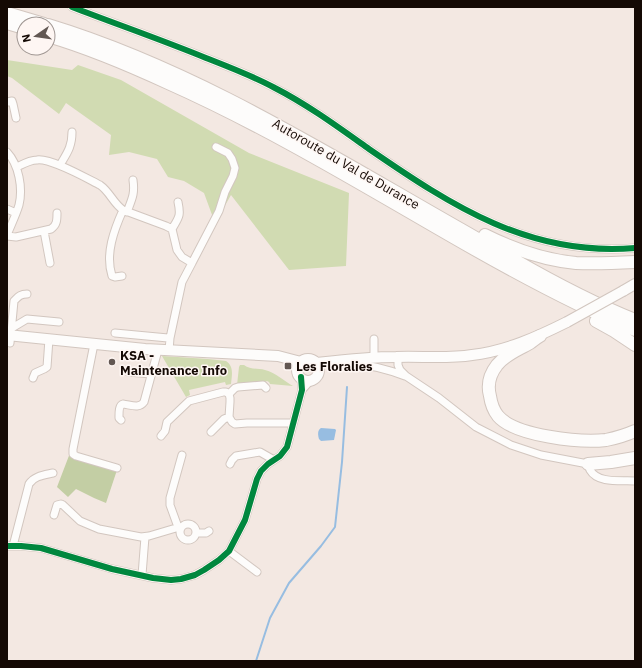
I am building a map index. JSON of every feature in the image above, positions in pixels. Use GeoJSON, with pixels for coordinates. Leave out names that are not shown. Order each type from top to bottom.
{"type":"FeatureCollection","features":[{"type":"Feature","properties":{"kind":"highway"},"geometry":{"type":"LineString","coordinates":[[7,12],[19,16]]}},
{"type":"Feature","properties":{"kind":"highway","name":"Autoroute du Val de Durance"},"geometry":{"type":"LineString","coordinates":[[56,28],[108,46],[159,67],[263,117],[369,176],[510,258],[612,311],[635,320]]}},
{"type":"Feature","properties":{"kind":"highway","name":"Autoroute du Val de Durance"},"geometry":{"type":"LineString","coordinates":[[56,39],[136,68],[208,101],[300,149],[558,295],[635,330]]}},
{"type":"Feature","properties":{"kind":"highway"},"geometry":{"type":"LineString","coordinates":[[263,117],[305,136],[453,219],[510,247],[540,256],[576,263],[635,262]]}},
{"type":"Feature","properties":{"kind":"highway"},"geometry":{"type":"LineString","coordinates":[[508,268],[537,290],[614,331],[635,345]]}},
{"type":"Feature","properties":{"kind":"highway"},"geometry":{"type":"LineString","coordinates":[[540,336],[508,355],[496,365],[492,372],[489,394],[498,416],[511,426],[523,431],[575,440],[606,440],[635,431]]}},
{"type":"Feature","properties":{"kind":"highway"},"geometry":{"type":"LineString","coordinates":[[588,464],[635,458]]}},
{"type":"Feature","properties":{"kind":"main road"},"geometry":{"type":"LineString","coordinates":[[318,366],[333,361],[374,358],[455,357],[500,349],[540,336],[635,284]]}},
{"type":"Feature","properties":{"kind":"main road"},"geometry":{"type":"LineString","coordinates":[[10,336],[169,351],[278,356],[301,362]]}},
{"type":"Feature","properties":{"kind":"main road"},"geometry":{"type":"LineString","coordinates":[[267,356],[293,369],[306,380],[311,380],[317,376],[318,366]]}},
{"type":"Feature","properties":{"kind":"main road"},"geometry":{"type":"LineString","coordinates":[[299,375],[298,367],[301,362],[307,359],[310,359],[318,366]]}},
{"type":"Feature","properties":{"kind":"street"},"geometry":{"type":"LineString","coordinates":[[72,7],[227,66],[274,88],[320,114],[419,182],[457,205],[514,232],[562,245],[617,250],[635,248]]}},
{"type":"Feature","properties":{"kind":"street"},"geometry":{"type":"LineString","coordinates":[[7,102],[12,101],[14,104],[16,118]]}},
{"type":"Feature","properties":{"kind":"street"},"geometry":{"type":"LineString","coordinates":[[60,165],[71,145],[72,132]]}},
{"type":"Feature","properties":{"kind":"street"},"geometry":{"type":"LineString","coordinates":[[169,351],[170,338],[182,282],[219,211],[235,168],[228,153],[216,147]]}},
{"type":"Feature","properties":{"kind":"street"},"geometry":{"type":"LineString","coordinates":[[7,152],[17,167],[20,181],[19,206],[12,217],[7,235],[16,237],[51,229],[56,223],[57,213]]}},
{"type":"Feature","properties":{"kind":"street"},"geometry":{"type":"LineString","coordinates":[[17,167],[37,160],[47,160],[60,165],[100,185],[105,189],[117,206],[125,211],[172,229]]}},
{"type":"Feature","properties":{"kind":"street"},"geometry":{"type":"LineString","coordinates":[[122,276],[112,276],[110,250],[113,236],[134,194],[133,180]]}},
{"type":"Feature","properties":{"kind":"street"},"geometry":{"type":"LineString","coordinates":[[178,202],[180,215],[172,229],[178,250],[182,257],[192,263]]}},
{"type":"Feature","properties":{"kind":"street"},"geometry":{"type":"LineString","coordinates":[[7,209],[12,217]]}},
{"type":"Feature","properties":{"kind":"street"},"geometry":{"type":"LineString","coordinates":[[44,231],[50,263]]}},
{"type":"Feature","properties":{"kind":"street"},"geometry":{"type":"LineString","coordinates":[[10,336],[14,301],[22,294],[27,294]]}},
{"type":"Feature","properties":{"kind":"street"},"geometry":{"type":"LineString","coordinates":[[10,336],[26,319],[59,322]]}},
{"type":"Feature","properties":{"kind":"street"},"geometry":{"type":"LineString","coordinates":[[115,333],[170,338]]}},
{"type":"Feature","properties":{"kind":"street"},"geometry":{"type":"LineString","coordinates":[[374,339],[374,358]]}},
{"type":"Feature","properties":{"kind":"street"},"geometry":{"type":"LineString","coordinates":[[33,378],[35,372],[47,367],[49,340]]}},
{"type":"Feature","properties":{"kind":"street"},"geometry":{"type":"LineString","coordinates":[[94,344],[73,454],[117,468]]}},
{"type":"Feature","properties":{"kind":"street"},"geometry":{"type":"LineString","coordinates":[[121,420],[119,416],[120,406],[122,404],[138,406],[142,405],[144,402],[158,350]]}},
{"type":"Feature","properties":{"kind":"street"},"geometry":{"type":"LineString","coordinates":[[396,357],[400,370],[406,376],[439,398],[476,427],[511,445],[541,455],[588,464],[590,470],[599,478],[635,481]]}},
{"type":"Feature","properties":{"kind":"street"},"geometry":{"type":"LineString","coordinates":[[333,361],[366,364],[406,376]]}},
{"type":"Feature","properties":{"kind":"street"},"geometry":{"type":"LineString","coordinates":[[128,372],[151,374]]}},
{"type":"Feature","properties":{"kind":"street"},"geometry":{"type":"LineString","coordinates":[[53,473],[37,477],[29,484],[10,546],[41,548],[112,569],[153,578],[172,580],[187,578],[211,565],[228,551],[245,520],[257,479],[261,471],[280,456],[287,447],[302,390],[299,375]]}},
{"type":"Feature","properties":{"kind":"street"},"geometry":{"type":"LineString","coordinates":[[302,390],[311,380]]}},
{"type":"Feature","properties":{"kind":"street"},"geometry":{"type":"LineString","coordinates":[[229,394],[238,387],[263,385],[266,388]]}},
{"type":"Feature","properties":{"kind":"street"},"geometry":{"type":"LineString","coordinates":[[161,436],[165,431],[167,422],[189,401],[223,392],[229,394]]}},
{"type":"Feature","properties":{"kind":"street"},"geometry":{"type":"LineString","coordinates":[[229,394],[229,417],[235,424],[293,423]]}},
{"type":"Feature","properties":{"kind":"street"},"geometry":{"type":"LineString","coordinates":[[211,432],[224,419],[229,417]]}},
{"type":"Feature","properties":{"kind":"street"},"geometry":{"type":"LineString","coordinates":[[230,464],[236,456],[260,452],[274,460]]}},
{"type":"Feature","properties":{"kind":"street"},"geometry":{"type":"LineString","coordinates":[[54,515],[57,506],[61,504],[80,521],[99,529],[141,537],[180,528],[191,524],[195,528],[196,533],[190,540],[183,537],[181,533],[180,528],[170,501],[182,455]]}},
{"type":"Feature","properties":{"kind":"street"},"geometry":{"type":"LineString","coordinates":[[196,533],[206,533],[208,531]]}},
{"type":"Feature","properties":{"kind":"street"},"geometry":{"type":"LineString","coordinates":[[142,576],[145,537]]}},
{"type":"Feature","properties":{"kind":"street"},"geometry":{"type":"LineString","coordinates":[[228,551],[257,572]]}},
{"type":"Feature","properties":{"kind":"green space"},"geometry":{"type":"Polygon","coordinates":[[[7,60],[72,70],[78,65],[121,80],[249,153],[349,193],[346,266],[289,270],[231,195],[215,223],[204,193],[184,181],[168,177],[157,159],[129,152],[109,155],[111,135],[66,103],[59,114],[12,78],[7,76],[7,60]]]}},
{"type":"Feature","properties":{"kind":"green space"},"geometry":{"type":"Polygon","coordinates":[[[162,356],[226,361],[229,363],[231,368],[231,384],[226,385],[225,382],[189,390],[190,395],[186,397],[162,356]]]}},
{"type":"Feature","properties":{"kind":"green space"},"geometry":{"type":"Polygon","coordinates":[[[240,365],[269,371],[293,386],[270,384],[267,381],[262,383],[237,385],[240,365]]]}},
{"type":"Feature","properties":{"kind":"green space"},"geometry":{"type":"Polygon","coordinates":[[[70,453],[117,470],[106,503],[76,489],[68,497],[57,487],[70,453]]]}},
{"type":"Feature","properties":{"kind":"water"},"geometry":{"type":"Polygon","coordinates":[[[321,428],[335,429],[334,440],[321,441],[318,433],[321,428]]]}},
{"type":"Feature","properties":{"kind":"waterway"},"geometry":{"type":"LineString","coordinates":[[256,661],[270,618],[289,583],[321,546],[335,527],[342,462],[347,387]]}},
{"type":"Feature","properties":{"kind":"cycle path"},"geometry":{"type":"LineString","coordinates":[[72,7],[189,51],[267,84],[311,109],[431,190],[462,208],[494,223],[527,236],[561,244],[597,249],[635,248]]}},
{"type":"Feature","properties":{"kind":"cycle path"},"geometry":{"type":"LineString","coordinates":[[7,546],[41,548],[112,569],[153,578],[171,580],[181,579],[195,575],[204,570],[229,551],[245,520],[257,479],[261,471],[280,456],[287,447],[302,390],[301,377]]}},
{"type":"Feature","properties":{"kind":"place","name":"KSA - Maintenance Info"},"geometry":{"type":"Point","coordinates":[112,362]}},
{"type":"Feature","properties":{"kind":"place","name":"Les Floralies"},"geometry":{"type":"Point","coordinates":[288,366]}}]}
